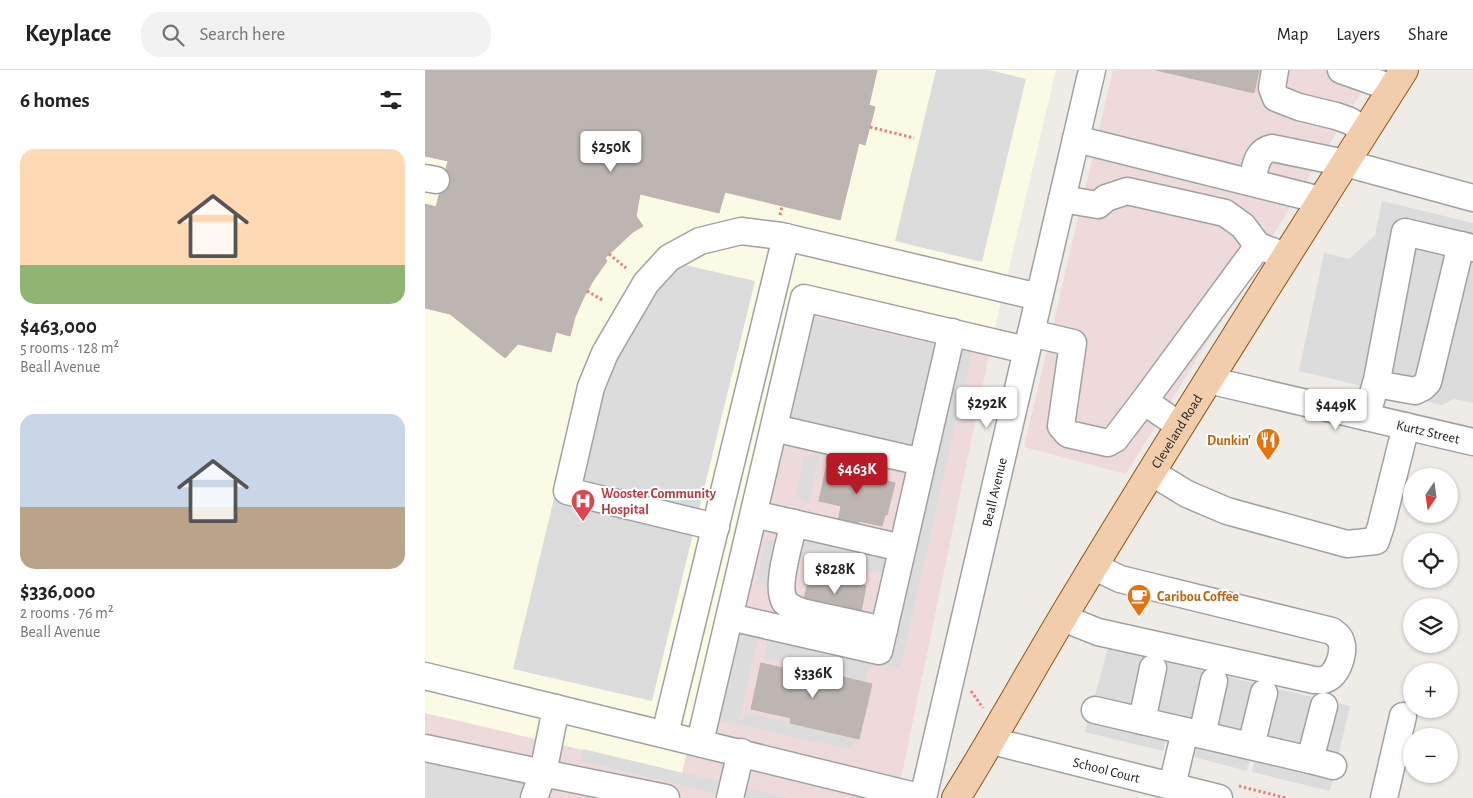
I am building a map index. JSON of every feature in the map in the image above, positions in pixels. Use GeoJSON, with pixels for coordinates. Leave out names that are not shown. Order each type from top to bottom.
{"type":"FeatureCollection","features":[{"type":"Feature","properties":{"kind":"main road","name":"Cleveland Road"},"geometry":{"type":"LineString","coordinates":[[956,798],[998,730],[1093,566],[1179,426],[1398,79]]}},
{"type":"Feature","properties":{"kind":"street","name":"Beall Avenue"},"geometry":{"type":"LineString","coordinates":[[923,798],[1092,70]]}},
{"type":"Feature","properties":{"kind":"street"},"geometry":{"type":"LineString","coordinates":[[1275,70],[1272,88],[1276,98],[1299,107],[1350,121],[1365,131]]}},
{"type":"Feature","properties":{"kind":"street"},"geometry":{"type":"LineString","coordinates":[[1341,70],[1398,79]]}},
{"type":"Feature","properties":{"kind":"street"},"geometry":{"type":"LineString","coordinates":[[1076,139],[1321,200]]}},
{"type":"Feature","properties":{"kind":"street"},"geometry":{"type":"LineString","coordinates":[[1252,182],[1256,162],[1260,155],[1266,149],[1272,148],[1345,164],[1473,198]]}},
{"type":"Feature","properties":{"kind":"street"},"geometry":{"type":"LineString","coordinates":[[1062,199],[1098,205],[1106,198],[1127,190],[1225,214],[1243,226],[1258,246],[1286,256]]}},
{"type":"Feature","properties":{"kind":"street"},"geometry":{"type":"LineString","coordinates":[[716,527],[567,491],[591,388],[605,352],[641,290],[669,258],[700,240],[741,231],[786,238],[1039,297]]}},
{"type":"Feature","properties":{"kind":"street"},"geometry":{"type":"LineString","coordinates":[[1366,417],[1376,384],[1405,232],[1467,246],[1428,382],[1423,388],[1415,391],[1376,384]]}},
{"type":"Feature","properties":{"kind":"street"},"geometry":{"type":"LineString","coordinates":[[665,734],[786,238]]}},
{"type":"Feature","properties":{"kind":"street"},"geometry":{"type":"LineString","coordinates":[[700,742],[804,298],[952,332],[1028,342],[1073,343],[1061,426],[1068,434],[1108,443],[1115,439],[1144,401],[1258,246]]}},
{"type":"Feature","properties":{"kind":"street"},"geometry":{"type":"LineString","coordinates":[[730,617],[879,651],[952,332]]}},
{"type":"Feature","properties":{"kind":"street","name":"Kurtz Street"},"geometry":{"type":"LineString","coordinates":[[1208,380],[1473,442]]}},
{"type":"Feature","properties":{"kind":"street"},"geometry":{"type":"LineString","coordinates":[[1144,401],[1179,426]]}},
{"type":"Feature","properties":{"kind":"street"},"geometry":{"type":"LineString","coordinates":[[1151,472],[1187,494],[1227,511],[1347,544],[1376,541],[1406,426]]}},
{"type":"Feature","properties":{"kind":"street"},"geometry":{"type":"LineString","coordinates":[[774,428],[922,462]]}},
{"type":"Feature","properties":{"kind":"street"},"geometry":{"type":"LineString","coordinates":[[754,514],[902,548]]}},
{"type":"Feature","properties":{"kind":"street"},"geometry":{"type":"LineString","coordinates":[[794,523],[781,581],[781,592],[786,602],[795,610],[801,612],[884,630]]}},
{"type":"Feature","properties":{"kind":"street"},"geometry":{"type":"LineString","coordinates":[[1063,618],[1098,632],[1314,680],[1324,680],[1331,676],[1339,665],[1342,653],[1340,639],[1332,630],[1120,579],[1093,566]]}},
{"type":"Feature","properties":{"kind":"street"},"geometry":{"type":"LineString","coordinates":[[1142,721],[1153,668]]}},
{"type":"Feature","properties":{"kind":"street"},"geometry":{"type":"LineString","coordinates":[[425,676],[923,798]]}},
{"type":"Feature","properties":{"kind":"street"},"geometry":{"type":"LineString","coordinates":[[1171,786],[1214,681]]}},
{"type":"Feature","properties":{"kind":"street"},"geometry":{"type":"LineString","coordinates":[[1251,746],[1264,693]]}},
{"type":"Feature","properties":{"kind":"street"},"geometry":{"type":"LineString","coordinates":[[1095,710],[1322,763],[1324,706]]}},
{"type":"Feature","properties":{"kind":"street"},"geometry":{"type":"LineString","coordinates":[[534,798],[543,774],[556,708]]}},
{"type":"Feature","properties":{"kind":"street"},"geometry":{"type":"LineString","coordinates":[[1384,798],[1403,716]]}},
{"type":"Feature","properties":{"kind":"street","name":"School Court"},"geometry":{"type":"LineString","coordinates":[[998,730],[1171,786],[1226,792]]}},
{"type":"Feature","properties":{"kind":"street"},"geometry":{"type":"LineString","coordinates":[[425,748],[665,798]]}},
{"type":"Feature","properties":{"kind":"street"},"geometry":{"type":"LineString","coordinates":[[730,798],[741,752]]}},
{"type":"Feature","properties":{"kind":"path"},"geometry":{"type":"LineString","coordinates":[[870,127],[914,138]]}},
{"type":"Feature","properties":{"kind":"path"},"geometry":{"type":"LineString","coordinates":[[609,254],[626,268]]}},
{"type":"Feature","properties":{"kind":"path"},"geometry":{"type":"LineString","coordinates":[[587,291],[604,300]]}},
{"type":"Feature","properties":{"kind":"path"},"geometry":{"type":"LineString","coordinates":[[970,690],[998,730]]}},
{"type":"Feature","properties":{"kind":"path"},"geometry":{"type":"LineString","coordinates":[[1226,792],[1286,798]]}},
{"type":"Feature","properties":{"kind":"shaded area","name":"Wooster Community Hospital"},"geometry":{"type":"Polygon","coordinates":[[[425,70],[1056,70],[994,331],[796,285],[682,773],[425,713],[425,70]]]}},
{"type":"Feature","properties":{"kind":"shaded area"},"geometry":{"type":"Polygon","coordinates":[[[936,70],[989,70],[1026,79],[982,262],[895,241],[936,70]]]}},
{"type":"Feature","properties":{"kind":"shaded area"},"geometry":{"type":"Polygon","coordinates":[[[1113,70],[1375,70],[1126,474],[1024,447],[1113,70]]]}},
{"type":"Feature","properties":{"kind":"shaded area"},"geometry":{"type":"Polygon","coordinates":[[[1382,201],[1473,223],[1473,403],[1454,399],[1442,405],[1299,371],[1324,253],[1349,259],[1375,235],[1382,201]]]}},
{"type":"Feature","properties":{"kind":"shaded area"},"geometry":{"type":"Polygon","coordinates":[[[654,258],[755,281],[652,701],[513,669],[581,386],[625,295],[640,270],[654,258]]]}},
{"type":"Feature","properties":{"kind":"shaded area"},"geometry":{"type":"Polygon","coordinates":[[[796,285],[994,331],[897,798],[425,798],[425,713],[682,773],[796,285]]]}},
{"type":"Feature","properties":{"kind":"shaded area"},"geometry":{"type":"Polygon","coordinates":[[[812,317],[972,353],[900,668],[876,663],[924,454],[788,423],[812,317]]]}},
{"type":"Feature","properties":{"kind":"shaded area"},"geometry":{"type":"Polygon","coordinates":[[[820,448],[901,466],[900,473],[819,455],[820,448]]]}},
{"type":"Feature","properties":{"kind":"shaded area"},"geometry":{"type":"Polygon","coordinates":[[[819,455],[809,504],[795,496],[804,456],[819,455]]]}},
{"type":"Feature","properties":{"kind":"shaded area"},"geometry":{"type":"Polygon","coordinates":[[[803,536],[886,556],[882,573],[798,553],[803,536]]]}},
{"type":"Feature","properties":{"kind":"shaded area"},"geometry":{"type":"Polygon","coordinates":[[[766,539],[782,543],[772,587],[756,584],[766,539]]]}},
{"type":"Feature","properties":{"kind":"shaded area"},"geometry":{"type":"Polygon","coordinates":[[[741,631],[759,635],[738,723],[748,713],[859,739],[847,749],[719,720],[741,631]]]}},
{"type":"Feature","properties":{"kind":"shaded area"},"geometry":{"type":"Polygon","coordinates":[[[769,637],[871,661],[865,682],[764,658],[769,637]]]}},
{"type":"Feature","properties":{"kind":"shaded area"},"geometry":{"type":"Polygon","coordinates":[[[1108,648],[1350,706],[1330,791],[1252,772],[1255,759],[1250,759],[1247,771],[1194,757],[1197,746],[1166,740],[1163,751],[1085,732],[1108,648]]]}},
{"type":"Feature","properties":{"kind":"shaded area"},"geometry":{"type":"Polygon","coordinates":[[[583,749],[788,798],[736,798],[580,761],[583,749]]]}},
{"type":"Feature","properties":{"kind":"shaded area"},"geometry":{"type":"Polygon","coordinates":[[[425,756],[527,778],[519,798],[425,798],[425,756]]]}},
{"type":"Feature","properties":{"kind":"building"},"geometry":{"type":"Polygon","coordinates":[[[425,70],[877,70],[869,105],[875,107],[865,145],[859,143],[840,220],[725,192],[719,213],[640,194],[636,216],[643,226],[633,232],[605,258],[607,261],[583,299],[575,317],[570,336],[556,332],[551,352],[518,344],[505,358],[450,314],[425,308],[425,204],[436,207],[448,161],[425,156],[425,70]]]}},
{"type":"Feature","properties":{"kind":"building"},"geometry":{"type":"Polygon","coordinates":[[[1156,70],[1259,70],[1254,93],[1156,70]]]}},
{"type":"Feature","properties":{"kind":"building"},"geometry":{"type":"Polygon","coordinates":[[[841,464],[868,470],[866,476],[895,483],[887,515],[885,515],[882,526],[859,521],[858,525],[838,521],[841,506],[819,501],[826,468],[839,471],[841,464]]]}},
{"type":"Feature","properties":{"kind":"building"},"geometry":{"type":"Polygon","coordinates":[[[810,573],[866,586],[860,617],[803,604],[810,573]]]}},
{"type":"Feature","properties":{"kind":"building"},"geometry":{"type":"Polygon","coordinates":[[[761,663],[800,672],[801,667],[872,684],[859,739],[790,723],[791,718],[751,709],[761,663]]]}},
{"type":"Feature","properties":{"kind":"place","name":"Dunkin'"},"geometry":{"type":"Point","coordinates":[1268,461]}},
{"type":"Feature","properties":{"kind":"place","name":"Wooster Community Hospital"},"geometry":{"type":"Point","coordinates":[583,522]}},
{"type":"Feature","properties":{"kind":"place","name":"Caribou Coffee"},"geometry":{"type":"Point","coordinates":[1139,617]}}]}
